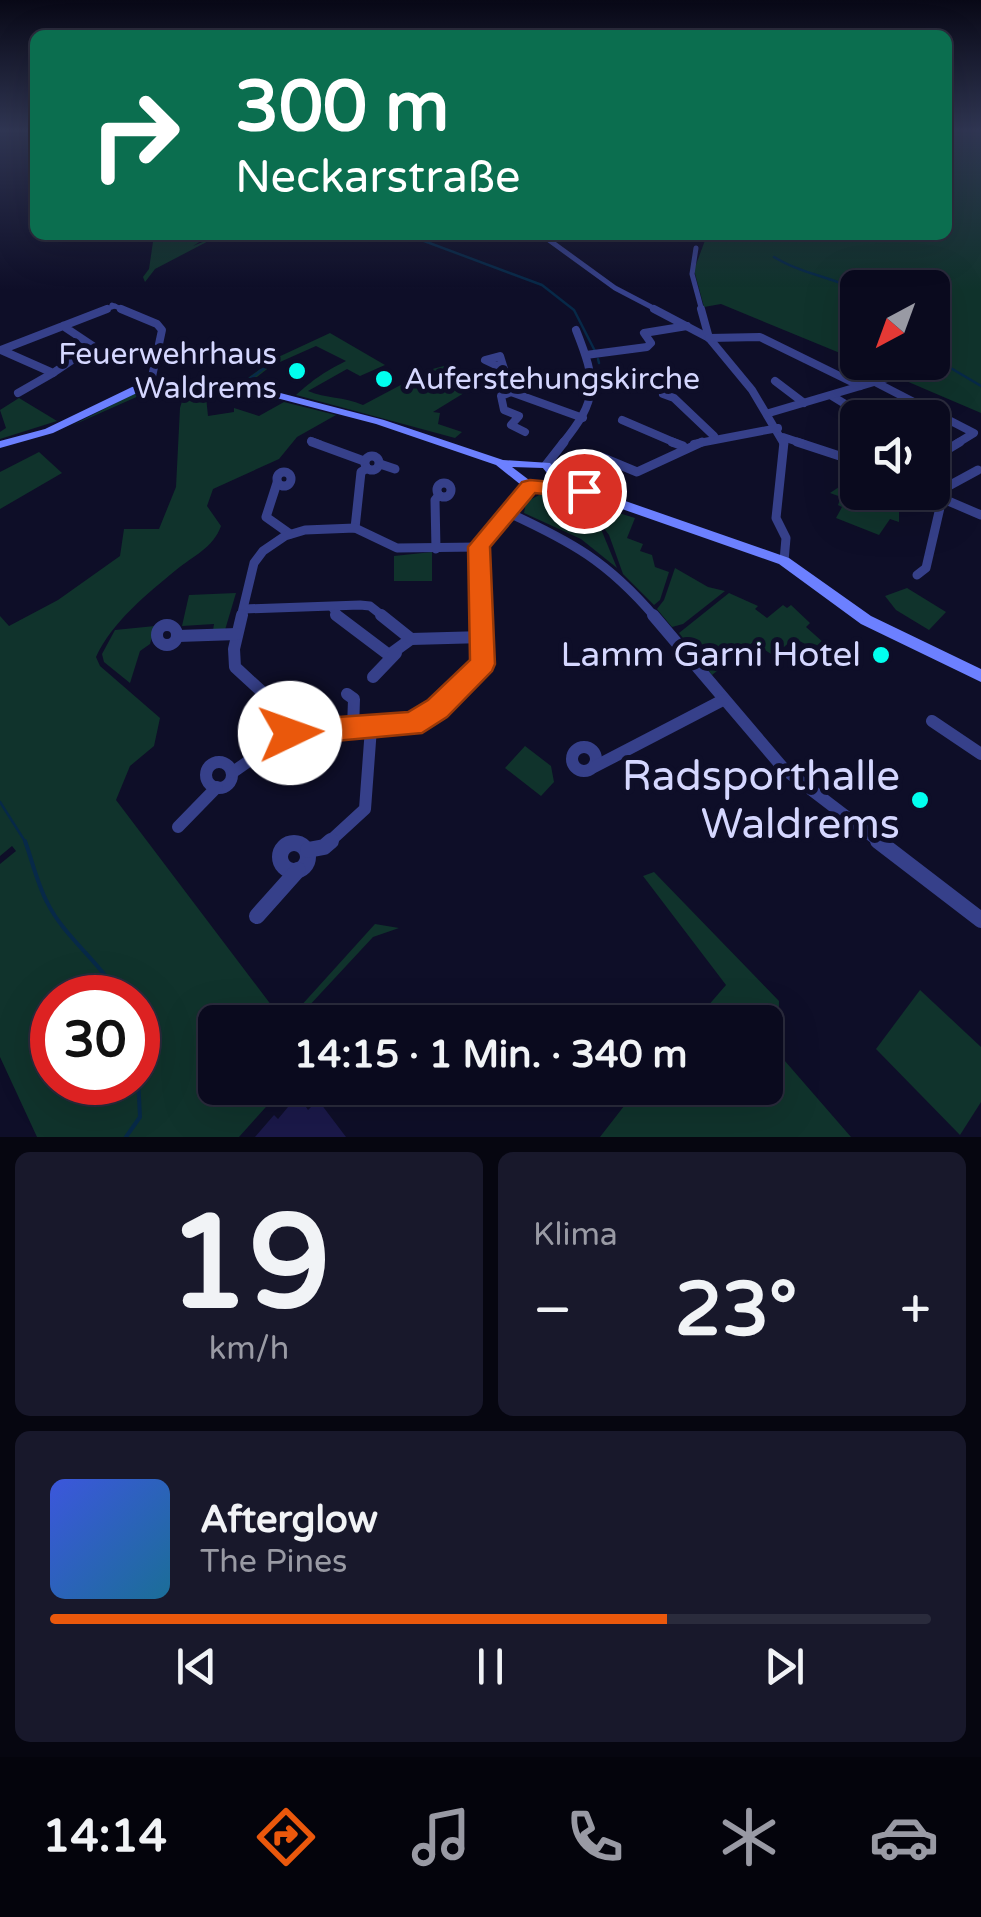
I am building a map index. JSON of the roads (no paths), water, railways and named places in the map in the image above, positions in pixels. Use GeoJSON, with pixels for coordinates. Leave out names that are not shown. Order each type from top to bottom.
{"type":"FeatureCollection","features":[{"type":"Feature","properties":{"kind":"street"},"geometry":{"type":"LineString","coordinates":[[549,240],[615,288],[709,338],[769,414],[786,451],[776,518],[786,538],[784,562]]}},
{"type":"Feature","properties":{"kind":"street"},"geometry":{"type":"LineString","coordinates":[[696,248],[692,274],[709,338]]}},
{"type":"Feature","properties":{"kind":"street"},"geometry":{"type":"LineString","coordinates":[[52,373],[1,350],[111,304],[157,324],[162,330],[150,386]]}},
{"type":"Feature","properties":{"kind":"street"},"geometry":{"type":"LineString","coordinates":[[18,394],[92,346],[62,326]]}},
{"type":"Feature","properties":{"kind":"street"},"geometry":{"type":"LineString","coordinates":[[586,355],[647,347],[651,343],[644,334],[688,326]]}},
{"type":"Feature","properties":{"kind":"street"},"geometry":{"type":"LineString","coordinates":[[0,444],[49,431],[113,398],[150,386],[186,383],[256,390],[443,440],[524,470],[546,465],[590,407],[596,381],[576,330]]}},
{"type":"Feature","properties":{"kind":"street"},"geometry":{"type":"LineString","coordinates":[[709,338],[760,336],[860,386]]}},
{"type":"Feature","properties":{"kind":"street"},"geometry":{"type":"LineString","coordinates":[[504,369],[511,392]]}},
{"type":"Feature","properties":{"kind":"street"},"geometry":{"type":"LineString","coordinates":[[769,414],[881,380]]}},
{"type":"Feature","properties":{"kind":"street"},"geometry":{"type":"LineString","coordinates":[[775,382],[804,403]]}},
{"type":"Feature","properties":{"kind":"street"},"geometry":{"type":"LineString","coordinates":[[875,382],[910,400]]}},
{"type":"Feature","properties":{"kind":"street"},"geometry":{"type":"LineString","coordinates":[[524,432],[510,425],[520,416],[504,410],[501,396],[511,392],[582,418]]}},
{"type":"Feature","properties":{"kind":"street"},"geometry":{"type":"LineString","coordinates":[[663,394],[674,398],[714,436]]}},
{"type":"Feature","properties":{"kind":"street"},"geometry":{"type":"LineString","coordinates":[[832,396],[840,401]]}},
{"type":"Feature","properties":{"kind":"street"},"geometry":{"type":"LineString","coordinates":[[622,420],[683,446]]}},
{"type":"Feature","properties":{"kind":"street"},"geometry":{"type":"LineString","coordinates":[[950,421],[974,433],[950,447]]}},
{"type":"Feature","properties":{"kind":"street"},"geometry":{"type":"LineString","coordinates":[[601,457],[637,472],[683,446],[714,436],[780,432],[840,455]]}},
{"type":"Feature","properties":{"kind":"street"},"geometry":{"type":"LineString","coordinates":[[311,441],[366,464],[396,469]]}},
{"type":"Feature","properties":{"kind":"street"},"geometry":{"type":"LineString","coordinates":[[354,528],[366,464]]}},
{"type":"Feature","properties":{"kind":"street"},"geometry":{"type":"LineString","coordinates":[[276,465],[284,474],[276,479],[266,517],[290,534]]}},
{"type":"Feature","properties":{"kind":"street"},"geometry":{"type":"LineString","coordinates":[[546,465],[553,482]]}},
{"type":"Feature","properties":{"kind":"street"},"geometry":{"type":"LineString","coordinates":[[524,470],[521,481],[530,486],[553,482],[584,491],[784,562],[866,620],[981,676]]}},
{"type":"Feature","properties":{"kind":"street"},"geometry":{"type":"LineString","coordinates":[[950,486],[978,470]]}},
{"type":"Feature","properties":{"kind":"street"},"geometry":{"type":"LineString","coordinates":[[479,547],[397,548],[354,528],[290,534],[263,551],[254,563],[235,667],[299,726],[310,730],[412,724],[438,708],[482,664],[479,547],[530,486]]}},
{"type":"Feature","properties":{"kind":"street"},"geometry":{"type":"LineString","coordinates":[[436,489],[436,549]]}},
{"type":"Feature","properties":{"kind":"street"},"geometry":{"type":"LineString","coordinates":[[950,502],[981,515]]}},
{"type":"Feature","properties":{"kind":"street"},"geometry":{"type":"LineString","coordinates":[[917,575],[926,568],[932,510]]}},
{"type":"Feature","properties":{"kind":"street"},"geometry":{"type":"LineString","coordinates":[[508,512],[576,544],[623,580],[784,769],[981,920]]}},
{"type":"Feature","properties":{"kind":"street"},"geometry":{"type":"LineString","coordinates":[[244,609],[370,606],[411,640]]}},
{"type":"Feature","properties":{"kind":"street"},"geometry":{"type":"LineString","coordinates":[[333,608],[336,615],[389,655],[396,653]]}},
{"type":"Feature","properties":{"kind":"street"},"geometry":{"type":"LineString","coordinates":[[178,636],[238,634]]}},
{"type":"Feature","properties":{"kind":"street"},"geometry":{"type":"LineString","coordinates":[[373,678],[411,640],[484,637]]}},
{"type":"Feature","properties":{"kind":"street"},"geometry":{"type":"LineString","coordinates":[[348,694],[354,699],[353,730]]}},
{"type":"Feature","properties":{"kind":"street"},"geometry":{"type":"LineString","coordinates":[[594,767],[724,700]]}},
{"type":"Feature","properties":{"kind":"street"},"geometry":{"type":"LineString","coordinates":[[932,721],[981,754]]}},
{"type":"Feature","properties":{"kind":"street"},"geometry":{"type":"LineString","coordinates":[[178,828],[217,787],[230,780],[233,772],[299,726]]}},
{"type":"Feature","properties":{"kind":"street"},"geometry":{"type":"LineString","coordinates":[[298,870],[284,870],[280,855],[294,843],[308,850],[324,847],[365,810],[371,728]]}},
{"type":"Feature","properties":{"kind":"street"},"geometry":{"type":"LineString","coordinates":[[217,787],[206,780],[212,766],[225,763],[233,772]]}},
{"type":"Feature","properties":{"kind":"street"},"geometry":{"type":"LineString","coordinates":[[257,916],[306,863],[308,850]]}},
{"type":"Feature","properties":{"kind":"waterway"},"geometry":{"type":"LineString","coordinates":[[421,240],[542,285],[574,310],[596,353]]}},
{"type":"Feature","properties":{"kind":"waterway"},"geometry":{"type":"LineString","coordinates":[[774,257],[840,284]]}},
{"type":"Feature","properties":{"kind":"waterway"},"geometry":{"type":"LineString","coordinates":[[598,359],[599,363]]}},
{"type":"Feature","properties":{"kind":"waterway"},"geometry":{"type":"LineString","coordinates":[[248,380],[267,366]]}},
{"type":"Feature","properties":{"kind":"waterway"},"geometry":{"type":"LineString","coordinates":[[950,368],[981,386]]}},
{"type":"Feature","properties":{"kind":"waterway"},"geometry":{"type":"LineString","coordinates":[[0,802],[25,842]]}},
{"type":"Feature","properties":{"kind":"waterway"},"geometry":{"type":"LineString","coordinates":[[25,842],[47,902],[63,928],[104,975]]}},
{"type":"Feature","properties":{"kind":"waterway"},"geometry":{"type":"LineString","coordinates":[[126,1137],[140,1117],[139,1105]]}},
{"type":"Feature","properties":{"kind":"place","name":"Feuerwehrhaus Waldrems"},"geometry":{"type":"Point","coordinates":[297,371]}},
{"type":"Feature","properties":{"kind":"place","name":"Auferstehungskirche"},"geometry":{"type":"Point","coordinates":[384,379]}},
{"type":"Feature","properties":{"kind":"place","name":"Lamm Garni Hotel"},"geometry":{"type":"Point","coordinates":[881,655]}},
{"type":"Feature","properties":{"kind":"place","name":"Radsporthalle Waldrems"},"geometry":{"type":"Point","coordinates":[920,800]}}]}
